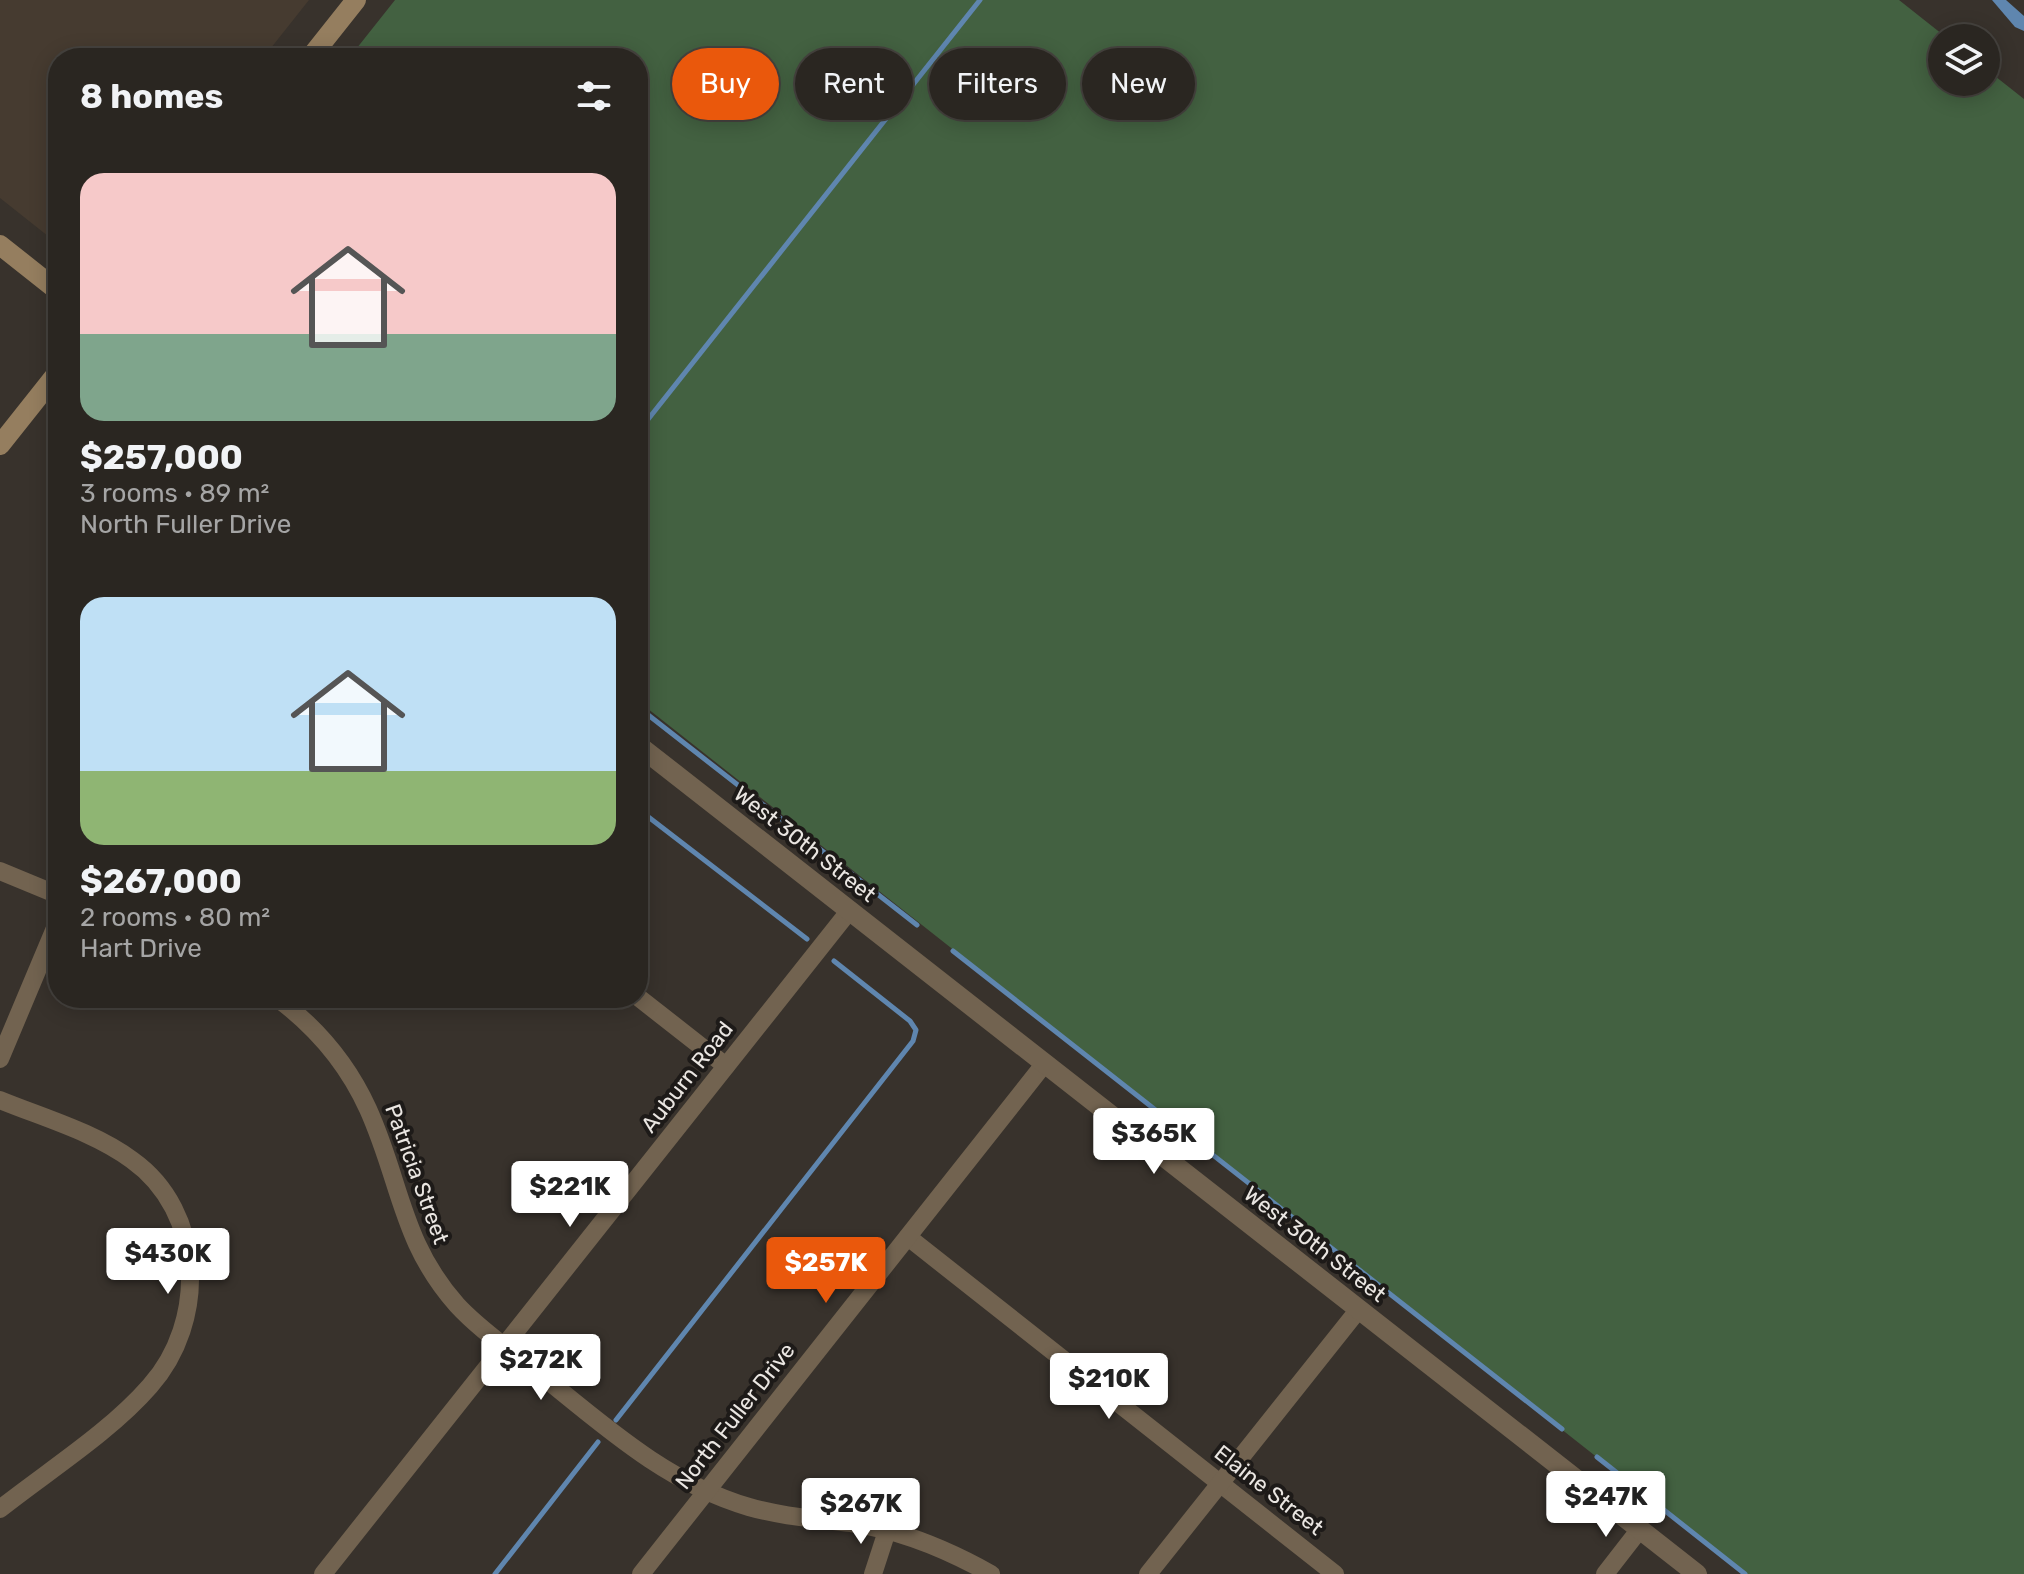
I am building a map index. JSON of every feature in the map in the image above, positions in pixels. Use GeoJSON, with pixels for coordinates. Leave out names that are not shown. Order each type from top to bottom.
{"type":"FeatureCollection","features":[{"type":"Feature","properties":{"kind":"main road"},"geometry":{"type":"LineString","coordinates":[[318,48],[356,0]]}},
{"type":"Feature","properties":{"kind":"main road"},"geometry":{"type":"LineString","coordinates":[[0,245],[48,283]]}},
{"type":"Feature","properties":{"kind":"main road"},"geometry":{"type":"LineString","coordinates":[[0,445],[48,385]]}},
{"type":"Feature","properties":{"kind":"street","name":"West 30th Street"},"geometry":{"type":"LineString","coordinates":[[648,753],[1697,1574]]}},
{"type":"Feature","properties":{"kind":"street"},"geometry":{"type":"LineString","coordinates":[[0,871],[48,891]]}},
{"type":"Feature","properties":{"kind":"street","name":"Auburn Road"},"geometry":{"type":"LineString","coordinates":[[323,1574],[850,910]]}},
{"type":"Feature","properties":{"kind":"street"},"geometry":{"type":"LineString","coordinates":[[0,1059],[48,945]]}},
{"type":"Feature","properties":{"kind":"street"},"geometry":{"type":"LineString","coordinates":[[648,1005],[726,1066]]}},
{"type":"Feature","properties":{"kind":"street","name":"Patricia Street"},"geometry":{"type":"LineString","coordinates":[[288,1008],[320,1037],[359,1092],[385,1154],[407,1226],[431,1272],[464,1312],[627,1445],[706,1491],[756,1509],[887,1531],[935,1546],[991,1574]]}},
{"type":"Feature","properties":{"kind":"street","name":"North Fuller Drive"},"geometry":{"type":"LineString","coordinates":[[641,1574],[1045,1063]]}},
{"type":"Feature","properties":{"kind":"street"},"geometry":{"type":"LineString","coordinates":[[0,1100],[98,1140],[135,1161],[173,1207],[186,1238],[191,1281],[181,1332],[168,1363],[152,1385],[0,1509]]}},
{"type":"Feature","properties":{"kind":"street","name":"Elaine Street"},"geometry":{"type":"LineString","coordinates":[[908,1237],[1335,1574]]}},
{"type":"Feature","properties":{"kind":"street"},"geometry":{"type":"LineString","coordinates":[[1148,1574],[1359,1309]]}},
{"type":"Feature","properties":{"kind":"street"},"geometry":{"type":"LineString","coordinates":[[1605,1574],[1640,1529]]}},
{"type":"Feature","properties":{"kind":"street"},"geometry":{"type":"LineString","coordinates":[[873,1574],[887,1531]]}},
{"type":"Feature","properties":{"kind":"shaded area"},"geometry":{"type":"Polygon","coordinates":[[[0,0],[309,0],[271,48],[48,48],[48,236],[0,198],[0,0]]]}},
{"type":"Feature","properties":{"kind":"green space"},"geometry":{"type":"Polygon","coordinates":[[[395,0],[1899,0],[1929,24],[1928,96],[2000,96],[2000,80],[2024,99],[2024,1574],[1745,1574],[648,709],[648,48],[357,48],[395,0]]]}},
{"type":"Feature","properties":{"kind":"water"},"geometry":{"type":"Polygon","coordinates":[[[1992,0],[2006,0],[2024,16],[2024,31],[2015,27],[1992,0]]]}},
{"type":"Feature","properties":{"kind":"waterway"},"geometry":{"type":"LineString","coordinates":[[648,419],[980,0]]}},
{"type":"Feature","properties":{"kind":"waterway"},"geometry":{"type":"LineString","coordinates":[[648,715],[917,925]]}},
{"type":"Feature","properties":{"kind":"waterway"},"geometry":{"type":"LineString","coordinates":[[648,817],[807,939]]}},
{"type":"Feature","properties":{"kind":"waterway"},"geometry":{"type":"LineString","coordinates":[[953,951],[1562,1429]]}},
{"type":"Feature","properties":{"kind":"waterway"},"geometry":{"type":"LineString","coordinates":[[616,1420],[913,1041],[916,1030],[910,1021],[834,961]]}},
{"type":"Feature","properties":{"kind":"waterway"},"geometry":{"type":"LineString","coordinates":[[495,1574],[598,1442]]}},
{"type":"Feature","properties":{"kind":"waterway"},"geometry":{"type":"LineString","coordinates":[[1597,1457],[1745,1574]]}}]}
